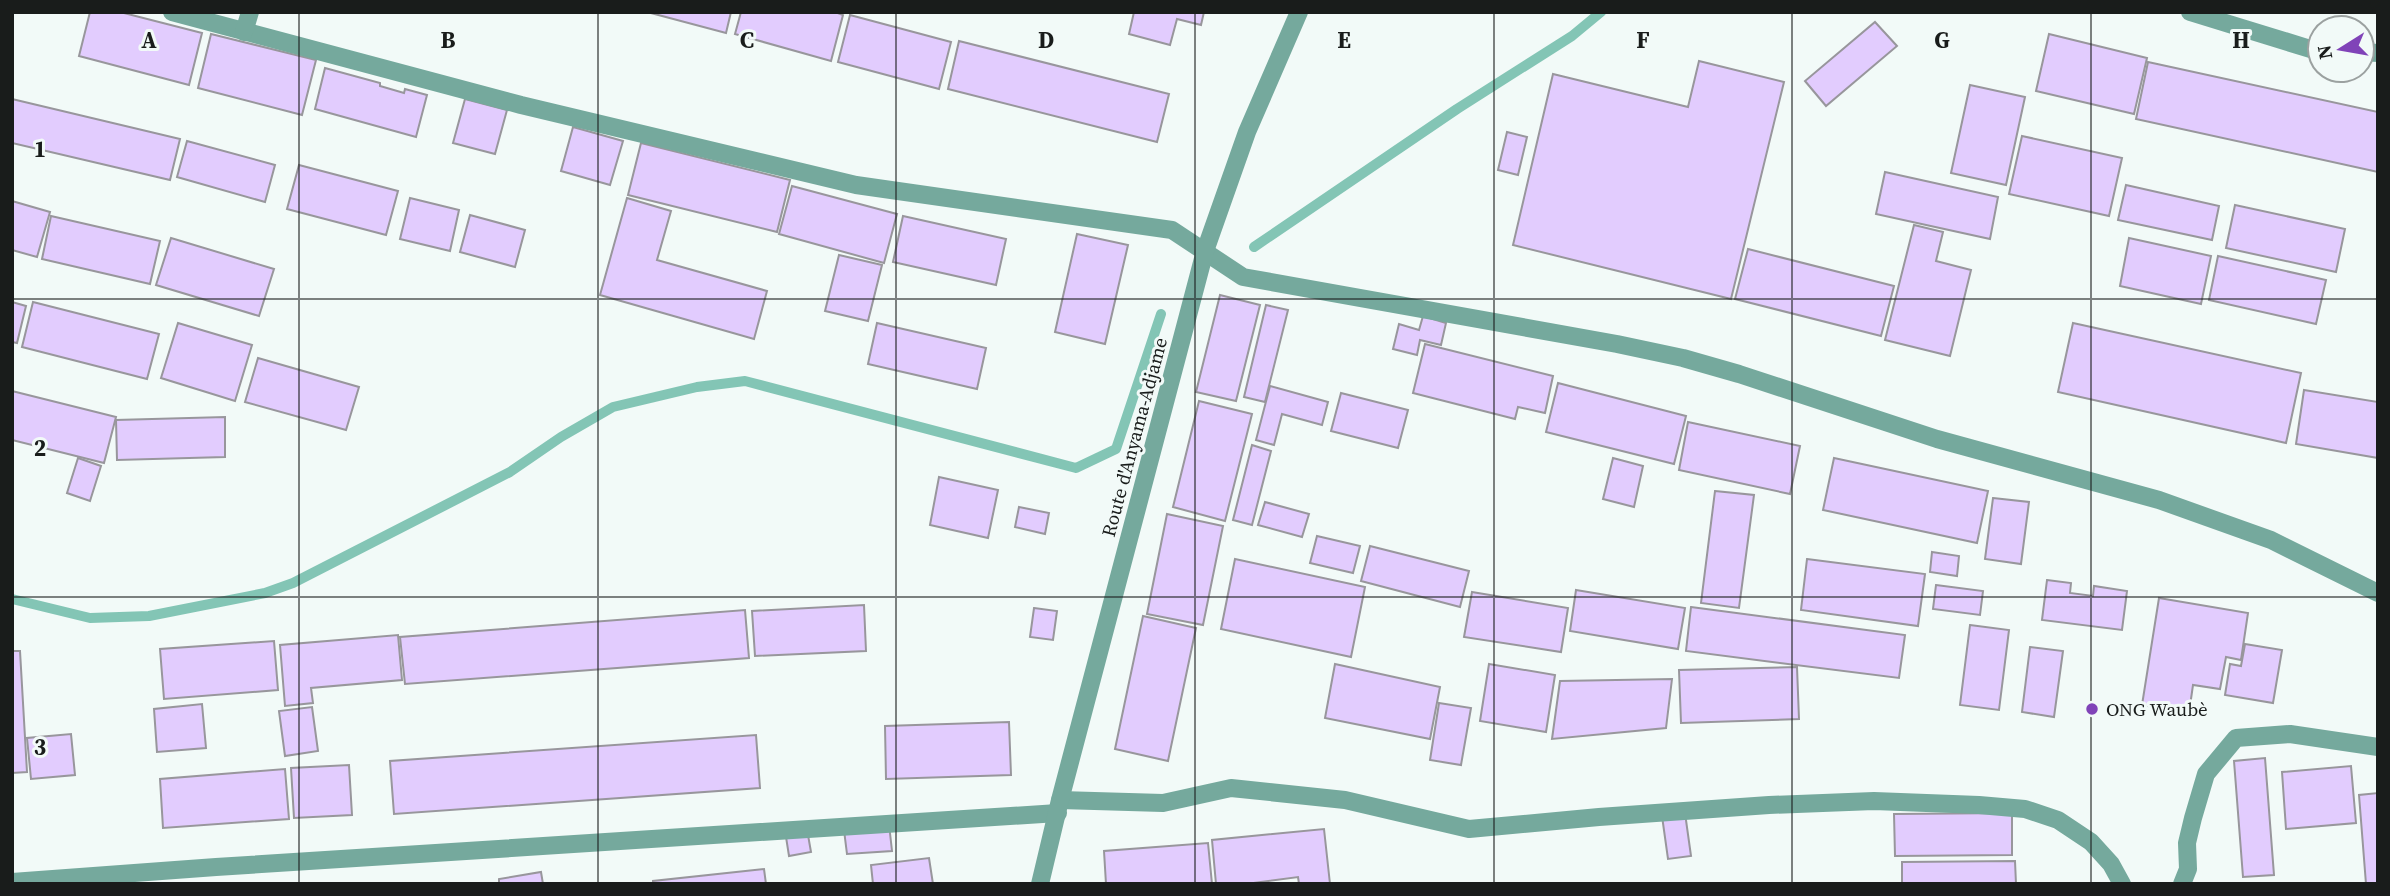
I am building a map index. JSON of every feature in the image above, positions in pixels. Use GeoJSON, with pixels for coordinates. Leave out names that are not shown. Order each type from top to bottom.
{"type":"FeatureCollection","features":[{"type":"Feature","properties":{"kind":"street"},"geometry":{"type":"LineString","coordinates":[[172,12],[535,108],[856,185],[1172,230],[1243,277],[1617,344],[1739,374],[1937,439],[2159,500],[2271,540],[2378,593]]}},
{"type":"Feature","properties":{"kind":"street"},"geometry":{"type":"LineString","coordinates":[[244,32],[250,12]]}},
{"type":"Feature","properties":{"kind":"street","name":"Route d'Anyama-Adjame"},"geometry":{"type":"LineString","coordinates":[[1041,884],[1059,806],[1205,251],[1247,132],[1299,12]]}},
{"type":"Feature","properties":{"kind":"street"},"geometry":{"type":"LineString","coordinates":[[2190,12],[2306,48]]}},
{"type":"Feature","properties":{"kind":"street"},"geometry":{"type":"LineString","coordinates":[[2182,884],[2188,869],[2187,843],[2206,774],[2236,738],[2290,734],[2378,747]]}},
{"type":"Feature","properties":{"kind":"street"},"geometry":{"type":"LineString","coordinates":[[12,882],[1059,806],[1163,803],[1231,788],[1345,800],[1469,829],[1769,805],[1874,801],[2025,809],[2058,820],[2091,842],[2111,864],[2122,884]]}},
{"type":"Feature","properties":{"kind":"building"},"geometry":{"type":"Polygon","coordinates":[[[90,12],[120,12],[202,33],[189,85],[79,56],[90,12]]]}},
{"type":"Feature","properties":{"kind":"building"},"geometry":{"type":"Polygon","coordinates":[[[647,12],[731,12],[726,33],[647,12]]]}},
{"type":"Feature","properties":{"kind":"building"},"geometry":{"type":"Polygon","coordinates":[[[741,12],[835,12],[843,15],[831,61],[735,34],[741,12]]]}},
{"type":"Feature","properties":{"kind":"building"},"geometry":{"type":"Polygon","coordinates":[[[1134,12],[1204,12],[1201,25],[1177,19],[1170,45],[1129,34],[1134,12]]]}},
{"type":"Feature","properties":{"kind":"building"},"geometry":{"type":"Polygon","coordinates":[[[850,15],[951,42],[939,89],[838,62],[850,15]]]}},
{"type":"Feature","properties":{"kind":"building"},"geometry":{"type":"Polygon","coordinates":[[[1875,22],[1897,46],[1826,106],[1805,81],[1875,22]]]}},
{"type":"Feature","properties":{"kind":"building"},"geometry":{"type":"Polygon","coordinates":[[[211,34],[316,60],[302,115],[198,88],[211,34]]]}},
{"type":"Feature","properties":{"kind":"building"},"geometry":{"type":"Polygon","coordinates":[[[2049,34],[2147,58],[2134,114],[2036,91],[2049,34]]]}},
{"type":"Feature","properties":{"kind":"building"},"geometry":{"type":"Polygon","coordinates":[[[959,41],[1169,94],[1157,142],[948,89],[959,41]]]}},
{"type":"Feature","properties":{"kind":"building"},"geometry":{"type":"Polygon","coordinates":[[[1699,61],[1784,82],[1731,299],[1513,245],[1553,74],[1688,107],[1699,61]]]}},
{"type":"Feature","properties":{"kind":"building"},"geometry":{"type":"Polygon","coordinates":[[[2148,62],[2378,112],[2378,172],[2136,119],[2148,62]]]}},
{"type":"Feature","properties":{"kind":"building"},"geometry":{"type":"Polygon","coordinates":[[[325,68],[380,83],[380,86],[404,93],[405,89],[427,95],[416,137],[315,109],[325,68]]]}},
{"type":"Feature","properties":{"kind":"building"},"geometry":{"type":"Polygon","coordinates":[[[1970,85],[2025,97],[2006,185],[1951,173],[1970,85]]]}},
{"type":"Feature","properties":{"kind":"building"},"geometry":{"type":"Polygon","coordinates":[[[12,99],[180,139],[170,180],[12,143],[12,99]]]}},
{"type":"Feature","properties":{"kind":"building"},"geometry":{"type":"Polygon","coordinates":[[[465,99],[507,110],[495,154],[453,143],[465,99]]]}},
{"type":"Feature","properties":{"kind":"building"},"geometry":{"type":"Polygon","coordinates":[[[573,127],[623,141],[610,185],[561,171],[573,127]]]}},
{"type":"Feature","properties":{"kind":"building"},"geometry":{"type":"Polygon","coordinates":[[[1507,132],[1527,137],[1518,175],[1498,170],[1507,132]]]}},
{"type":"Feature","properties":{"kind":"building"},"geometry":{"type":"Polygon","coordinates":[[[2022,136],[2122,158],[2109,216],[2009,194],[2022,136]]]}},
{"type":"Feature","properties":{"kind":"building"},"geometry":{"type":"Polygon","coordinates":[[[187,141],[275,165],[265,202],[177,177],[187,141]]]}},
{"type":"Feature","properties":{"kind":"building"},"geometry":{"type":"Polygon","coordinates":[[[641,143],[790,180],[777,232],[628,195],[641,143]]]}},
{"type":"Feature","properties":{"kind":"building"},"geometry":{"type":"Polygon","coordinates":[[[299,165],[398,191],[386,235],[287,209],[299,165]]]}},
{"type":"Feature","properties":{"kind":"building"},"geometry":{"type":"Polygon","coordinates":[[[1885,172],[1998,197],[1990,239],[1876,214],[1885,172]]]}},
{"type":"Feature","properties":{"kind":"building"},"geometry":{"type":"Polygon","coordinates":[[[2126,185],[2219,206],[2212,240],[2118,220],[2126,185]]]}},
{"type":"Feature","properties":{"kind":"building"},"geometry":{"type":"Polygon","coordinates":[[[792,186],[897,214],[884,263],[779,234],[792,186]]]}},
{"type":"Feature","properties":{"kind":"building"},"geometry":{"type":"Polygon","coordinates":[[[410,198],[459,210],[450,251],[400,239],[410,198]]]}},
{"type":"Feature","properties":{"kind":"building"},"geometry":{"type":"Polygon","coordinates":[[[627,198],[671,211],[657,260],[767,291],[754,339],[600,295],[627,198]]]}},
{"type":"Feature","properties":{"kind":"building"},"geometry":{"type":"Polygon","coordinates":[[[12,201],[50,212],[37,257],[12,250],[12,201]]]}},
{"type":"Feature","properties":{"kind":"building"},"geometry":{"type":"Polygon","coordinates":[[[2235,205],[2345,229],[2336,272],[2226,248],[2235,205]]]}},
{"type":"Feature","properties":{"kind":"building"},"geometry":{"type":"Polygon","coordinates":[[[470,215],[525,230],[515,267],[460,252],[470,215]]]}},
{"type":"Feature","properties":{"kind":"building"},"geometry":{"type":"Polygon","coordinates":[[[51,216],[160,241],[150,284],[42,259],[51,216]]]}},
{"type":"Feature","properties":{"kind":"building"},"geometry":{"type":"Polygon","coordinates":[[[903,216],[1006,239],[996,285],[893,262],[903,216]]]}},
{"type":"Feature","properties":{"kind":"building"},"geometry":{"type":"Polygon","coordinates":[[[1914,225],[1943,232],[1936,261],[1971,270],[1950,356],[1885,340],[1914,225]]]}},
{"type":"Feature","properties":{"kind":"building"},"geometry":{"type":"Polygon","coordinates":[[[1077,234],[1128,245],[1105,344],[1055,332],[1077,234]]]}},
{"type":"Feature","properties":{"kind":"building"},"geometry":{"type":"Polygon","coordinates":[[[171,238],[274,269],[259,316],[156,285],[171,238]]]}},
{"type":"Feature","properties":{"kind":"building"},"geometry":{"type":"Polygon","coordinates":[[[2129,238],[2211,256],[2201,304],[2120,286],[2129,238]]]}},
{"type":"Feature","properties":{"kind":"building"},"geometry":{"type":"Polygon","coordinates":[[[1748,249],[1894,286],[1881,336],[1735,299],[1748,249]]]}},
{"type":"Feature","properties":{"kind":"building"},"geometry":{"type":"Polygon","coordinates":[[[839,255],[882,265],[868,321],[825,311],[839,255]]]}},
{"type":"Feature","properties":{"kind":"building"},"geometry":{"type":"Polygon","coordinates":[[[2218,256],[2326,280],[2316,324],[2209,300],[2218,256]]]}},
{"type":"Feature","properties":{"kind":"building"},"geometry":{"type":"Polygon","coordinates":[[[1220,295],[1260,305],[1236,401],[1196,392],[1220,295]]]}},
{"type":"Feature","properties":{"kind":"building"},"geometry":{"type":"Polygon","coordinates":[[[12,302],[26,306],[17,343],[12,342],[12,302]]]}},
{"type":"Feature","properties":{"kind":"building"},"geometry":{"type":"Polygon","coordinates":[[[33,302],[159,334],[147,379],[22,347],[33,302]]]}},
{"type":"Feature","properties":{"kind":"building"},"geometry":{"type":"Polygon","coordinates":[[[1266,305],[1288,310],[1265,402],[1244,397],[1266,305]]]}},
{"type":"Feature","properties":{"kind":"building"},"geometry":{"type":"Polygon","coordinates":[[[1423,316],[1446,323],[1441,345],[1420,340],[1417,355],[1393,349],[1399,324],[1419,330],[1423,316]]]}},
{"type":"Feature","properties":{"kind":"building"},"geometry":{"type":"Polygon","coordinates":[[[178,323],[252,345],[235,401],[161,378],[178,323]]]}},
{"type":"Feature","properties":{"kind":"building"},"geometry":{"type":"Polygon","coordinates":[[[877,323],[986,348],[977,389],[868,364],[877,323]]]}},
{"type":"Feature","properties":{"kind":"building"},"geometry":{"type":"Polygon","coordinates":[[[2073,323],[2301,373],[2286,443],[2058,392],[2073,323]]]}},
{"type":"Feature","properties":{"kind":"building"},"geometry":{"type":"Polygon","coordinates":[[[1425,344],[1553,376],[1545,413],[1518,407],[1515,419],[1413,393],[1425,344]]]}},
{"type":"Feature","properties":{"kind":"building"},"geometry":{"type":"Polygon","coordinates":[[[258,358],[359,387],[346,430],[245,402],[258,358]]]}},
{"type":"Feature","properties":{"kind":"building"},"geometry":{"type":"Polygon","coordinates":[[[1558,383],[1686,416],[1674,464],[1546,432],[1558,383]]]}},
{"type":"Feature","properties":{"kind":"building"},"geometry":{"type":"Polygon","coordinates":[[[1270,386],[1328,402],[1322,425],[1282,414],[1274,445],[1256,440],[1270,386]]]}},
{"type":"Feature","properties":{"kind":"building"},"geometry":{"type":"Polygon","coordinates":[[[2304,390],[2378,402],[2378,458],[2296,444],[2304,390]]]}},
{"type":"Feature","properties":{"kind":"building"},"geometry":{"type":"Polygon","coordinates":[[[12,391],[116,417],[104,463],[12,440],[12,391]]]}},
{"type":"Feature","properties":{"kind":"building"},"geometry":{"type":"Polygon","coordinates":[[[1341,393],[1408,410],[1398,448],[1331,431],[1341,393]]]}},
{"type":"Feature","properties":{"kind":"building"},"geometry":{"type":"Polygon","coordinates":[[[1199,401],[1252,414],[1225,521],[1173,507],[1199,401]]]}},
{"type":"Feature","properties":{"kind":"building"},"geometry":{"type":"Polygon","coordinates":[[[225,417],[225,457],[117,460],[116,420],[225,417]]]}},
{"type":"Feature","properties":{"kind":"building"},"geometry":{"type":"Polygon","coordinates":[[[1688,422],[1800,446],[1790,494],[1679,470],[1688,422]]]}},
{"type":"Feature","properties":{"kind":"building"},"geometry":{"type":"Polygon","coordinates":[[[1252,445],[1271,451],[1252,525],[1233,520],[1252,445]]]}},
{"type":"Feature","properties":{"kind":"building"},"geometry":{"type":"Polygon","coordinates":[[[78,458],[101,466],[90,501],[67,493],[78,458]]]}},
{"type":"Feature","properties":{"kind":"building"},"geometry":{"type":"Polygon","coordinates":[[[1613,458],[1643,466],[1634,507],[1603,499],[1613,458]]]}},
{"type":"Feature","properties":{"kind":"building"},"geometry":{"type":"Polygon","coordinates":[[[1834,458],[1988,491],[1977,543],[1823,510],[1834,458]]]}},
{"type":"Feature","properties":{"kind":"building"},"geometry":{"type":"Polygon","coordinates":[[[939,477],[998,490],[988,538],[930,525],[939,477]]]}},
{"type":"Feature","properties":{"kind":"building"},"geometry":{"type":"Polygon","coordinates":[[[1715,491],[1754,495],[1739,608],[1701,603],[1715,491]]]}},
{"type":"Feature","properties":{"kind":"building"},"geometry":{"type":"Polygon","coordinates":[[[1993,498],[2029,502],[2021,564],[1985,559],[1993,498]]]}},
{"type":"Feature","properties":{"kind":"building"},"geometry":{"type":"Polygon","coordinates":[[[1265,502],[1309,514],[1302,537],[1258,525],[1265,502]]]}},
{"type":"Feature","properties":{"kind":"building"},"geometry":{"type":"Polygon","coordinates":[[[1019,507],[1049,513],[1045,534],[1015,527],[1019,507]]]}},
{"type":"Feature","properties":{"kind":"building"},"geometry":{"type":"Polygon","coordinates":[[[1167,514],[1223,526],[1203,625],[1147,614],[1167,514]]]}},
{"type":"Feature","properties":{"kind":"building"},"geometry":{"type":"Polygon","coordinates":[[[1317,536],[1360,546],[1353,573],[1310,563],[1317,536]]]}},
{"type":"Feature","properties":{"kind":"building"},"geometry":{"type":"Polygon","coordinates":[[[1370,546],[1469,571],[1460,607],[1361,581],[1370,546]]]}},
{"type":"Feature","properties":{"kind":"building"},"geometry":{"type":"Polygon","coordinates":[[[1932,552],[1959,556],[1957,576],[1930,572],[1932,552]]]}},
{"type":"Feature","properties":{"kind":"building"},"geometry":{"type":"Polygon","coordinates":[[[1235,559],[1365,587],[1351,657],[1221,629],[1235,559]]]}},
{"type":"Feature","properties":{"kind":"building"},"geometry":{"type":"Polygon","coordinates":[[[1807,559],[1925,574],[1918,626],[1801,610],[1807,559]]]}},
{"type":"Feature","properties":{"kind":"building"},"geometry":{"type":"Polygon","coordinates":[[[2047,580],[2071,583],[2070,593],[2093,596],[2094,586],[2127,591],[2122,630],[2042,620],[2047,580]]]}},
{"type":"Feature","properties":{"kind":"building"},"geometry":{"type":"Polygon","coordinates":[[[1936,585],[1983,591],[1980,615],[1933,609],[1936,585]]]}},
{"type":"Feature","properties":{"kind":"building"},"geometry":{"type":"Polygon","coordinates":[[[1576,590],[1685,608],[1678,649],[1570,631],[1576,590]]]}},
{"type":"Feature","properties":{"kind":"building"},"geometry":{"type":"Polygon","coordinates":[[[1472,592],[1568,608],[1561,652],[1464,637],[1472,592]]]}},
{"type":"Feature","properties":{"kind":"building"},"geometry":{"type":"Polygon","coordinates":[[[2159,598],[2248,613],[2241,660],[2226,657],[2220,689],[2193,685],[2189,713],[2142,705],[2159,598]]]}},
{"type":"Feature","properties":{"kind":"building"},"geometry":{"type":"Polygon","coordinates":[[[864,605],[866,651],[755,656],[752,611],[864,605]]]}},
{"type":"Feature","properties":{"kind":"building"},"geometry":{"type":"Polygon","coordinates":[[[1691,607],[1905,635],[1899,678],[1686,651],[1691,607]]]}},
{"type":"Feature","properties":{"kind":"building"},"geometry":{"type":"Polygon","coordinates":[[[1034,608],[1057,611],[1053,640],[1030,637],[1034,608]]]}},
{"type":"Feature","properties":{"kind":"building"},"geometry":{"type":"Polygon","coordinates":[[[745,610],[749,658],[405,684],[400,637],[745,610]]]}},
{"type":"Feature","properties":{"kind":"building"},"geometry":{"type":"Polygon","coordinates":[[[1143,616],[1196,628],[1168,761],[1115,749],[1143,616]]]}},
{"type":"Feature","properties":{"kind":"building"},"geometry":{"type":"Polygon","coordinates":[[[1970,625],[2009,630],[1999,710],[1960,705],[1970,625]]]}},
{"type":"Feature","properties":{"kind":"building"},"geometry":{"type":"Polygon","coordinates":[[[398,635],[402,680],[311,688],[313,703],[285,706],[280,645],[398,635]]]}},
{"type":"Feature","properties":{"kind":"building"},"geometry":{"type":"Polygon","coordinates":[[[274,641],[278,690],[164,699],[160,649],[274,641]]]}},
{"type":"Feature","properties":{"kind":"building"},"geometry":{"type":"Polygon","coordinates":[[[2245,644],[2282,650],[2273,703],[2225,695],[2230,664],[2241,666],[2245,644]]]}},
{"type":"Feature","properties":{"kind":"building"},"geometry":{"type":"Polygon","coordinates":[[[2030,647],[2063,651],[2054,717],[2022,712],[2030,647]]]}},
{"type":"Feature","properties":{"kind":"building"},"geometry":{"type":"Polygon","coordinates":[[[12,651],[20,651],[27,772],[12,773],[12,651]]]}},
{"type":"Feature","properties":{"kind":"building"},"geometry":{"type":"Polygon","coordinates":[[[1335,664],[1440,687],[1430,739],[1325,718],[1335,664]]]}},
{"type":"Feature","properties":{"kind":"building"},"geometry":{"type":"Polygon","coordinates":[[[1489,664],[1555,675],[1546,732],[1480,721],[1489,664]]]}},
{"type":"Feature","properties":{"kind":"building"},"geometry":{"type":"Polygon","coordinates":[[[1797,667],[1799,719],[1681,723],[1679,670],[1797,667]]]}},
{"type":"Feature","properties":{"kind":"building"},"geometry":{"type":"Polygon","coordinates":[[[1672,679],[1666,728],[1552,739],[1560,681],[1672,679]]]}},
{"type":"Feature","properties":{"kind":"building"},"geometry":{"type":"Polygon","coordinates":[[[1439,703],[1471,708],[1461,765],[1430,760],[1439,703]]]}},
{"type":"Feature","properties":{"kind":"building"},"geometry":{"type":"Polygon","coordinates":[[[202,704],[206,748],[157,752],[154,709],[202,704]]]}},
{"type":"Feature","properties":{"kind":"building"},"geometry":{"type":"Polygon","coordinates":[[[312,707],[318,751],[285,756],[279,711],[312,707]]]}},
{"type":"Feature","properties":{"kind":"building"},"geometry":{"type":"Polygon","coordinates":[[[1009,722],[1011,775],[886,779],[885,726],[1009,722]]]}},
{"type":"Feature","properties":{"kind":"building"},"geometry":{"type":"Polygon","coordinates":[[[71,734],[75,775],[31,779],[27,738],[71,734]]]}},
{"type":"Feature","properties":{"kind":"building"},"geometry":{"type":"Polygon","coordinates":[[[756,735],[760,788],[394,814],[390,761],[756,735]]]}},
{"type":"Feature","properties":{"kind":"building"},"geometry":{"type":"Polygon","coordinates":[[[2265,758],[2274,875],[2243,877],[2234,761],[2265,758]]]}},
{"type":"Feature","properties":{"kind":"building"},"geometry":{"type":"Polygon","coordinates":[[[349,765],[352,815],[294,818],[291,768],[349,765]]]}},
{"type":"Feature","properties":{"kind":"building"},"geometry":{"type":"Polygon","coordinates":[[[2351,766],[2356,823],[2286,829],[2282,772],[2351,766]]]}},
{"type":"Feature","properties":{"kind":"building"},"geometry":{"type":"Polygon","coordinates":[[[285,769],[289,819],[163,828],[160,779],[285,769]]]}},
{"type":"Feature","properties":{"kind":"building"},"geometry":{"type":"Polygon","coordinates":[[[2378,793],[2378,884],[2366,884],[2359,795],[2378,793]]]}},
{"type":"Feature","properties":{"kind":"building"},"geometry":{"type":"Polygon","coordinates":[[[1685,813],[1691,856],[1668,859],[1662,816],[1685,813]]]}},
{"type":"Feature","properties":{"kind":"building"},"geometry":{"type":"Polygon","coordinates":[[[2012,813],[2012,855],[1895,856],[1894,814],[2012,813]]]}},
{"type":"Feature","properties":{"kind":"building"},"geometry":{"type":"Polygon","coordinates":[[[889,824],[892,851],[847,854],[844,830],[889,824]]]}},
{"type":"Feature","properties":{"kind":"building"},"geometry":{"type":"Polygon","coordinates":[[[1324,829],[1330,884],[1299,884],[1298,877],[1246,884],[1216,884],[1212,840],[1324,829]]]}},
{"type":"Feature","properties":{"kind":"building"},"geometry":{"type":"Polygon","coordinates":[[[808,835],[811,852],[789,856],[786,837],[808,835]]]}},
{"type":"Feature","properties":{"kind":"building"},"geometry":{"type":"Polygon","coordinates":[[[1208,843],[1212,884],[1106,884],[1104,851],[1208,843]]]}},
{"type":"Feature","properties":{"kind":"building"},"geometry":{"type":"Polygon","coordinates":[[[929,858],[933,884],[873,884],[871,865],[929,858]]]}},
{"type":"Feature","properties":{"kind":"building"},"geometry":{"type":"Polygon","coordinates":[[[2015,861],[2016,884],[1902,884],[1902,862],[2015,861]]]}},
{"type":"Feature","properties":{"kind":"building"},"geometry":{"type":"Polygon","coordinates":[[[764,869],[766,884],[653,884],[653,881],[764,869]]]}},
{"type":"Feature","properties":{"kind":"building"},"geometry":{"type":"Polygon","coordinates":[[[541,872],[543,884],[499,884],[499,879],[541,872]]]}},
{"type":"Feature","properties":{"kind":"waterway"},"geometry":{"type":"LineString","coordinates":[[1254,247],[1457,109],[1572,36],[1601,12]]}},
{"type":"Feature","properties":{"kind":"waterway"},"geometry":{"type":"LineString","coordinates":[[12,599],[90,618],[149,616],[265,593],[293,583],[510,472],[561,437],[613,407],[697,387],[745,381],[1076,468],[1116,449],[1161,314]]}},
{"type":"Feature","properties":{"kind":"place","name":"ONG Waubè"},"geometry":{"type":"Point","coordinates":[2092,709]}}]}
